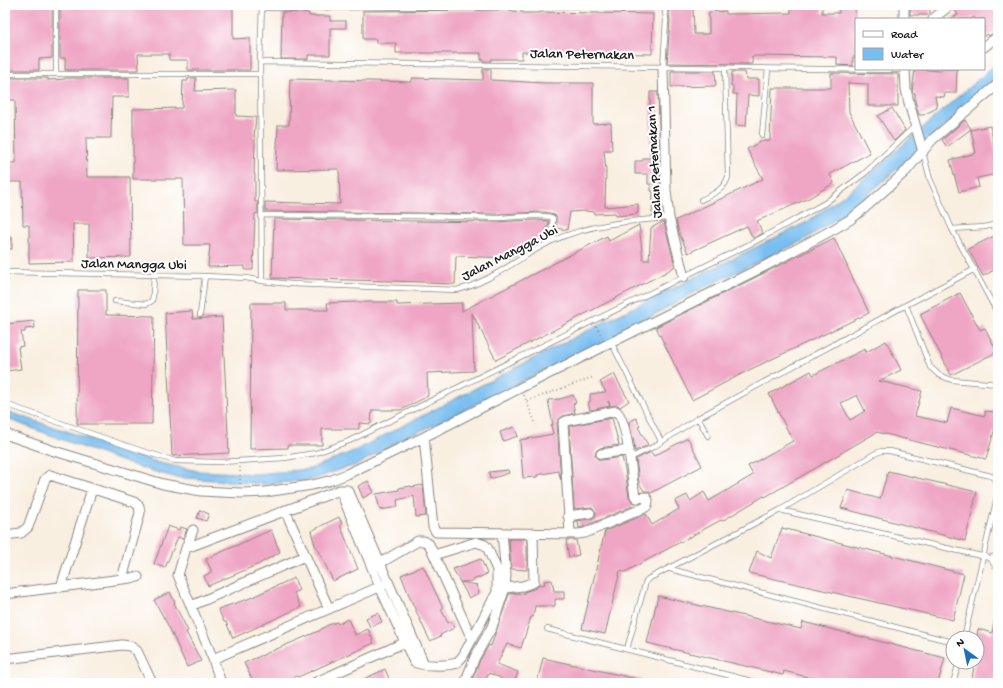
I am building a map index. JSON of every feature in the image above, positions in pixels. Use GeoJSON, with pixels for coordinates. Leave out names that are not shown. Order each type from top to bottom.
{"type":"FeatureCollection","features":[{"type":"Feature","properties":{"kind":"street"},"geometry":{"type":"LineString","coordinates":[[904,5],[904,18]]}},
{"type":"Feature","properties":{"kind":"street"},"geometry":{"type":"LineString","coordinates":[[934,18],[950,5]]}},
{"type":"Feature","properties":{"kind":"street"},"geometry":{"type":"LineString","coordinates":[[985,46],[998,36]]}},
{"type":"Feature","properties":{"kind":"street","name":"Jalan Peternakan 1"},"geometry":{"type":"LineString","coordinates":[[663,68],[666,190],[669,218],[684,277]]}},
{"type":"Feature","properties":{"kind":"street"},"geometry":{"type":"LineString","coordinates":[[905,70],[906,89],[922,148]]}},
{"type":"Feature","properties":{"kind":"street"},"geometry":{"type":"LineString","coordinates":[[5,434],[51,450],[163,484],[201,492],[241,493],[287,489],[332,480],[424,437],[799,248],[851,219],[905,172],[922,148],[998,84]]}},
{"type":"Feature","properties":{"kind":"street"},"geometry":{"type":"LineString","coordinates":[[424,437],[434,530],[436,532],[578,534],[585,533],[647,506],[648,500],[646,497],[637,498],[635,496],[622,420],[620,414],[616,411],[564,421],[570,533]]}},
{"type":"Feature","properties":{"kind":"street"},"geometry":{"type":"LineString","coordinates":[[601,454],[629,454]]}},
{"type":"Feature","properties":{"kind":"street"},"geometry":{"type":"LineString","coordinates":[[5,535],[21,533],[28,527],[45,479],[48,476],[52,475],[134,502],[139,506],[140,513],[122,579]]}},
{"type":"Feature","properties":{"kind":"street"},"geometry":{"type":"LineString","coordinates":[[61,587],[92,488]]}},
{"type":"Feature","properties":{"kind":"street"},"geometry":{"type":"LineString","coordinates":[[186,548],[340,490],[376,565],[408,641],[414,662],[424,664],[455,664],[463,656],[497,592],[497,570],[485,544],[476,542],[434,555]]}},
{"type":"Feature","properties":{"kind":"street"},"geometry":{"type":"LineString","coordinates":[[285,510],[330,609]]}},
{"type":"Feature","properties":{"kind":"street"},"geometry":{"type":"LineString","coordinates":[[568,516],[590,513]]}},
{"type":"Feature","properties":{"kind":"street"},"geometry":{"type":"LineString","coordinates":[[193,530],[178,575],[213,659],[220,683]]}},
{"type":"Feature","properties":{"kind":"street"},"geometry":{"type":"LineString","coordinates":[[465,683],[475,657],[492,627],[506,588],[502,533]]}},
{"type":"Feature","properties":{"kind":"street"},"geometry":{"type":"LineString","coordinates":[[506,588],[523,586],[534,582],[533,533]]}},
{"type":"Feature","properties":{"kind":"street"},"geometry":{"type":"LineString","coordinates":[[376,565],[421,540],[429,544],[472,640]]}},
{"type":"Feature","properties":{"kind":"street"},"geometry":{"type":"LineString","coordinates":[[191,606],[305,556]]}},
{"type":"Feature","properties":{"kind":"street"},"geometry":{"type":"LineString","coordinates":[[5,594],[138,577]]}},
{"type":"Feature","properties":{"kind":"street"},"geometry":{"type":"LineString","coordinates":[[213,659],[384,585]]}},
{"type":"Feature","properties":{"kind":"street"},"geometry":{"type":"LineString","coordinates":[[314,683],[408,641]]}},
{"type":"Feature","properties":{"kind":"street"},"geometry":{"type":"LineString","coordinates":[[5,659],[122,645],[130,646],[137,651],[152,683]]}},
{"type":"Feature","properties":{"kind":"lane"},"geometry":{"type":"LineString","coordinates":[[56,5],[56,74]]}},
{"type":"Feature","properties":{"kind":"lane"},"geometry":{"type":"LineString","coordinates":[[262,281],[260,62],[262,7],[661,5],[665,10],[666,20],[663,68]]}},
{"type":"Feature","properties":{"kind":"lane","name":"Jalan Peternakan"},"geometry":{"type":"LineString","coordinates":[[260,62],[663,68],[855,69]]}},
{"type":"Feature","properties":{"kind":"lane"},"geometry":{"type":"LineString","coordinates":[[701,200],[721,189],[726,184],[728,177],[725,68]]}},
{"type":"Feature","properties":{"kind":"lane"},"geometry":{"type":"LineString","coordinates":[[762,136],[768,69]]}},
{"type":"Feature","properties":{"kind":"lane"},"geometry":{"type":"LineString","coordinates":[[5,74],[260,74]]}},
{"type":"Feature","properties":{"kind":"lane"},"geometry":{"type":"LineString","coordinates":[[5,404],[175,461],[227,462],[284,458],[316,453],[349,441],[754,242],[825,203],[864,173],[916,129]]}},
{"type":"Feature","properties":{"kind":"lane"},"geometry":{"type":"LineString","coordinates":[[922,148],[930,178],[952,229],[998,314]]}},
{"type":"Feature","properties":{"kind":"lane"},"geometry":{"type":"LineString","coordinates":[[261,215],[454,216],[507,218],[550,216],[552,218],[552,241]]}},
{"type":"Feature","properties":{"kind":"lane","name":"Jalan Mangga Ubi"},"geometry":{"type":"LineString","coordinates":[[5,272],[205,276],[246,278],[262,281],[312,285],[457,290],[484,279],[552,241],[592,228],[623,222],[669,218]]}},
{"type":"Feature","properties":{"kind":"lane"},"geometry":{"type":"LineString","coordinates":[[952,229],[984,227],[998,224]]}},
{"type":"Feature","properties":{"kind":"lane"},"geometry":{"type":"LineString","coordinates":[[629,454],[649,450],[698,418],[975,269]]}},
{"type":"Feature","properties":{"kind":"lane"},"geometry":{"type":"LineString","coordinates":[[115,301],[146,304],[152,301],[154,296],[154,274]]}},
{"type":"Feature","properties":{"kind":"lane"},"geometry":{"type":"LineString","coordinates":[[200,315],[205,276]]}},
{"type":"Feature","properties":{"kind":"lane"},"geometry":{"type":"LineString","coordinates":[[906,305],[930,367],[939,375],[952,380],[998,384]]}},
{"type":"Feature","properties":{"kind":"lane"},"geometry":{"type":"LineString","coordinates":[[611,342],[661,442]]}},
{"type":"Feature","properties":{"kind":"lane"},"geometry":{"type":"LineString","coordinates":[[698,418],[708,436]]}},
{"type":"Feature","properties":{"kind":"lane"},"geometry":{"type":"LineString","coordinates":[[627,649],[646,581],[780,510],[876,453],[890,451],[991,476],[998,483]]}},
{"type":"Feature","properties":{"kind":"lane"},"geometry":{"type":"LineString","coordinates":[[966,630],[998,493]]}},
{"type":"Feature","properties":{"kind":"lane"},"geometry":{"type":"LineString","coordinates":[[780,510],[984,557],[990,558],[998,555]]}},
{"type":"Feature","properties":{"kind":"lane"},"geometry":{"type":"LineString","coordinates":[[990,558],[995,566],[998,567]]}},
{"type":"Feature","properties":{"kind":"lane"},"geometry":{"type":"LineString","coordinates":[[670,569],[945,640]]}},
{"type":"Feature","properties":{"kind":"lane"},"geometry":{"type":"LineString","coordinates":[[547,629],[759,683]]}},
{"type":"Feature","properties":{"kind":"lane"},"geometry":{"type":"LineString","coordinates":[[953,683],[956,670]]}},
{"type":"Feature","properties":{"kind":"path"},"geometry":{"type":"LineString","coordinates":[[596,326],[602,337]]}},
{"type":"Feature","properties":{"kind":"path"},"geometry":{"type":"LineString","coordinates":[[527,400],[594,377]]}},
{"type":"Feature","properties":{"kind":"path"},"geometry":{"type":"LineString","coordinates":[[520,388],[527,400],[536,424]]}},
{"type":"Feature","properties":{"kind":"path"},"geometry":{"type":"LineString","coordinates":[[240,470],[240,484]]}},
{"type":"Feature","properties":{"kind":"water"},"geometry":{"type":"Polygon","coordinates":[[[998,62],[998,79],[854,207],[804,240],[701,289],[598,346],[533,376],[430,427],[409,435],[357,465],[338,470],[312,480],[265,484],[174,477],[138,467],[5,418],[5,411],[159,463],[198,471],[256,474],[310,469],[356,450],[604,322],[807,222],[851,190],[998,62]]]}},
{"type":"Feature","properties":{"kind":"building"},"geometry":{"type":"Polygon","coordinates":[[[5,5],[52,5],[52,58],[39,59],[39,70],[5,70],[5,5]]]}},
{"type":"Feature","properties":{"kind":"building"},"geometry":{"type":"Polygon","coordinates":[[[60,5],[233,5],[233,39],[250,38],[250,70],[188,70],[188,60],[169,60],[169,54],[138,54],[139,70],[65,70],[65,58],[60,58],[60,5]]]}},
{"type":"Feature","properties":{"kind":"building"},"geometry":{"type":"Polygon","coordinates":[[[791,5],[822,5],[822,13],[839,13],[839,5],[855,5],[855,57],[853,57],[853,66],[837,65],[837,57],[752,56],[752,64],[667,63],[670,20],[668,8],[693,8],[694,34],[709,34],[709,12],[726,11],[726,14],[791,13],[791,5]]]}},
{"type":"Feature","properties":{"kind":"building"},"geometry":{"type":"Polygon","coordinates":[[[910,5],[930,5],[930,13],[928,15],[910,15],[910,5]]]}},
{"type":"Feature","properties":{"kind":"building"},"geometry":{"type":"Polygon","coordinates":[[[959,5],[998,5],[998,30],[989,36],[987,34],[985,36],[985,18],[952,18],[958,15],[954,9],[959,5]]]}},
{"type":"Feature","properties":{"kind":"building"},"geometry":{"type":"Polygon","coordinates":[[[503,10],[523,13],[653,14],[652,54],[522,52],[522,59],[491,59],[491,61],[483,61],[483,59],[481,60],[481,53],[396,53],[396,43],[376,43],[376,39],[363,39],[363,11],[503,10]]]}},
{"type":"Feature","properties":{"kind":"building"},"geometry":{"type":"Polygon","coordinates":[[[282,12],[309,13],[309,16],[330,16],[330,21],[346,21],[346,28],[330,28],[330,55],[308,55],[308,59],[281,59],[282,12]]]}},
{"type":"Feature","properties":{"kind":"building"},"geometry":{"type":"Polygon","coordinates":[[[483,69],[491,69],[491,80],[544,83],[593,83],[593,124],[611,123],[612,150],[604,150],[606,171],[605,207],[638,204],[638,213],[616,216],[615,213],[594,214],[594,212],[586,211],[570,212],[567,230],[556,228],[556,216],[543,212],[495,214],[265,211],[265,202],[340,204],[339,169],[276,170],[278,125],[289,125],[290,79],[412,82],[412,78],[483,80],[483,69]]]}},
{"type":"Feature","properties":{"kind":"building"},"geometry":{"type":"Polygon","coordinates":[[[915,70],[957,70],[956,93],[945,93],[944,97],[935,96],[937,108],[923,115],[919,115],[915,101],[915,93],[912,91],[915,70]]]}},
{"type":"Feature","properties":{"kind":"building"},"geometry":{"type":"Polygon","coordinates":[[[671,71],[715,71],[716,86],[671,87],[671,71]]]}},
{"type":"Feature","properties":{"kind":"building"},"geometry":{"type":"Polygon","coordinates":[[[732,72],[745,72],[746,79],[759,79],[759,96],[748,95],[746,126],[736,125],[737,94],[733,94],[733,86],[731,86],[732,72]]]}},
{"type":"Feature","properties":{"kind":"building"},"geometry":{"type":"Polygon","coordinates":[[[831,73],[898,74],[898,106],[868,106],[868,84],[848,83],[849,112],[870,153],[830,174],[834,183],[809,198],[757,221],[763,233],[753,238],[747,226],[688,253],[679,233],[676,220],[763,179],[747,149],[762,141],[770,141],[772,88],[831,88],[831,73]]]}},
{"type":"Feature","properties":{"kind":"building"},"geometry":{"type":"Polygon","coordinates":[[[5,78],[48,78],[48,80],[65,78],[129,78],[129,97],[112,97],[111,138],[86,138],[87,177],[130,177],[131,257],[89,258],[89,224],[73,224],[74,262],[29,263],[29,225],[23,225],[22,182],[5,182],[5,163],[16,163],[15,100],[5,100],[5,78]]]}},
{"type":"Feature","properties":{"kind":"building"},"geometry":{"type":"Polygon","coordinates":[[[188,78],[196,78],[195,91],[236,90],[236,116],[256,117],[254,137],[254,174],[255,202],[258,202],[258,213],[255,214],[253,270],[245,270],[245,266],[208,267],[210,245],[184,245],[183,179],[133,179],[133,109],[182,108],[183,81],[188,81],[188,78]]]}},
{"type":"Feature","properties":{"kind":"building"},"geometry":{"type":"Polygon","coordinates":[[[650,92],[658,92],[661,195],[659,212],[652,213],[653,191],[651,191],[651,184],[648,184],[648,174],[635,174],[635,161],[643,161],[643,158],[650,158],[650,92]]]}},
{"type":"Feature","properties":{"kind":"building"},"geometry":{"type":"Polygon","coordinates":[[[892,108],[905,130],[894,141],[878,116],[892,108]]]}},
{"type":"Feature","properties":{"kind":"building"},"geometry":{"type":"Polygon","coordinates":[[[965,120],[971,129],[947,147],[942,140],[965,120]]]}},
{"type":"Feature","properties":{"kind":"building"},"geometry":{"type":"Polygon","coordinates":[[[990,126],[998,162],[998,174],[977,178],[979,187],[959,192],[950,160],[976,153],[971,130],[990,126]]]}},
{"type":"Feature","properties":{"kind":"building"},"geometry":{"type":"Polygon","coordinates":[[[274,219],[495,222],[535,220],[549,221],[548,227],[546,227],[546,238],[509,258],[456,256],[455,284],[272,278],[274,219]]]}},
{"type":"Feature","properties":{"kind":"building"},"geometry":{"type":"Polygon","coordinates":[[[664,222],[675,266],[666,272],[496,360],[472,313],[474,371],[427,373],[428,396],[401,410],[372,410],[371,424],[359,423],[359,429],[322,429],[322,445],[288,445],[288,448],[250,449],[251,303],[286,303],[286,310],[328,310],[327,303],[397,302],[397,305],[462,303],[462,311],[607,236],[609,241],[639,225],[643,260],[649,260],[651,228],[664,222]]]}},
{"type":"Feature","properties":{"kind":"building"},"geometry":{"type":"Polygon","coordinates":[[[998,234],[998,268],[983,276],[968,249],[998,234]]]}},
{"type":"Feature","properties":{"kind":"building"},"geometry":{"type":"Polygon","coordinates":[[[5,237],[12,237],[12,249],[5,249],[5,237]]]}},
{"type":"Feature","properties":{"kind":"building"},"geometry":{"type":"Polygon","coordinates":[[[834,238],[869,313],[749,370],[692,400],[656,327],[834,238]]]}},
{"type":"Feature","properties":{"kind":"building"},"geometry":{"type":"Polygon","coordinates":[[[78,290],[106,290],[106,315],[154,316],[152,424],[77,424],[78,290]]]}},
{"type":"Feature","properties":{"kind":"building"},"geometry":{"type":"Polygon","coordinates":[[[960,293],[980,330],[985,328],[997,352],[951,375],[920,314],[960,293]]]}},
{"type":"Feature","properties":{"kind":"building"},"geometry":{"type":"Polygon","coordinates":[[[192,311],[193,319],[222,317],[229,453],[172,456],[165,313],[192,311]]]}},
{"type":"Feature","properties":{"kind":"building"},"geometry":{"type":"Polygon","coordinates":[[[34,321],[35,328],[25,329],[25,332],[21,332],[23,346],[18,347],[21,369],[6,371],[5,324],[34,321]]]}},
{"type":"Feature","properties":{"kind":"building"},"geometry":{"type":"Polygon","coordinates":[[[886,341],[901,370],[879,381],[922,391],[915,416],[947,423],[951,408],[985,416],[985,411],[998,412],[998,418],[986,459],[877,432],[722,521],[721,520],[625,572],[620,571],[605,634],[582,629],[605,531],[646,514],[652,525],[679,509],[675,501],[687,495],[690,501],[704,492],[709,501],[753,475],[748,466],[793,441],[769,394],[811,371],[813,375],[865,349],[866,352],[886,341]],[[857,395],[841,403],[850,420],[865,411],[857,395]]]}},
{"type":"Feature","properties":{"kind":"building"},"geometry":{"type":"Polygon","coordinates":[[[614,374],[629,401],[620,407],[618,405],[611,406],[608,401],[610,406],[590,410],[588,402],[590,402],[590,394],[606,392],[600,382],[614,374]]]}},
{"type":"Feature","properties":{"kind":"building"},"geometry":{"type":"Polygon","coordinates":[[[573,395],[576,403],[573,404],[575,413],[563,416],[557,423],[561,480],[558,471],[537,475],[537,477],[523,478],[520,440],[553,434],[551,425],[553,425],[548,400],[560,399],[573,395]]]}},
{"type":"Feature","properties":{"kind":"building"},"geometry":{"type":"Polygon","coordinates":[[[612,418],[619,445],[600,448],[596,451],[595,455],[601,460],[622,457],[629,497],[635,505],[579,528],[578,521],[575,521],[591,519],[596,513],[592,507],[574,509],[569,426],[612,418]]]}},
{"type":"Feature","properties":{"kind":"building"},"geometry":{"type":"Polygon","coordinates":[[[636,418],[640,426],[638,427],[648,445],[635,451],[629,422],[636,418]]]}},
{"type":"Feature","properties":{"kind":"building"},"geometry":{"type":"Polygon","coordinates":[[[514,427],[518,436],[503,441],[500,432],[514,427]]]}},
{"type":"Feature","properties":{"kind":"building"},"geometry":{"type":"Polygon","coordinates":[[[688,438],[702,466],[651,493],[644,491],[639,483],[636,459],[651,452],[654,456],[688,438]]]}},
{"type":"Feature","properties":{"kind":"building"},"geometry":{"type":"Polygon","coordinates":[[[508,470],[509,473],[490,479],[489,472],[508,470]]]}},
{"type":"Feature","properties":{"kind":"building"},"geometry":{"type":"Polygon","coordinates":[[[888,471],[977,492],[965,541],[841,508],[848,490],[880,499],[888,471]]]}},
{"type":"Feature","properties":{"kind":"building"},"geometry":{"type":"Polygon","coordinates":[[[368,481],[374,492],[363,498],[358,486],[368,481]]]}},
{"type":"Feature","properties":{"kind":"building"},"geometry":{"type":"Polygon","coordinates":[[[423,485],[426,516],[416,517],[414,496],[397,500],[398,507],[380,510],[376,494],[399,490],[399,488],[423,485]]]}},
{"type":"Feature","properties":{"kind":"building"},"geometry":{"type":"Polygon","coordinates":[[[200,510],[209,514],[206,521],[197,518],[200,510]]]}},
{"type":"Feature","properties":{"kind":"building"},"geometry":{"type":"Polygon","coordinates":[[[339,517],[342,524],[340,525],[358,569],[333,581],[315,545],[311,531],[339,517]]]}},
{"type":"Feature","properties":{"kind":"building"},"geometry":{"type":"Polygon","coordinates":[[[168,526],[179,530],[180,527],[187,529],[183,539],[178,537],[165,568],[154,564],[168,526]]]}},
{"type":"Feature","properties":{"kind":"building"},"geometry":{"type":"Polygon","coordinates":[[[782,528],[964,574],[953,620],[749,573],[757,551],[771,558],[782,528]]]}},
{"type":"Feature","properties":{"kind":"building"},"geometry":{"type":"Polygon","coordinates":[[[271,530],[280,552],[259,564],[208,586],[204,576],[211,572],[211,570],[206,559],[271,530]]]}},
{"type":"Feature","properties":{"kind":"building"},"geometry":{"type":"Polygon","coordinates":[[[509,539],[527,539],[527,570],[511,569],[509,539]]]}},
{"type":"Feature","properties":{"kind":"building"},"geometry":{"type":"Polygon","coordinates":[[[566,540],[576,540],[579,555],[569,557],[566,540]]]}},
{"type":"Feature","properties":{"kind":"building"},"geometry":{"type":"Polygon","coordinates":[[[481,559],[487,574],[471,581],[461,582],[477,585],[479,593],[469,598],[453,569],[481,559]]]}},
{"type":"Feature","properties":{"kind":"building"},"geometry":{"type":"Polygon","coordinates":[[[423,566],[443,608],[441,609],[448,623],[451,621],[454,628],[430,641],[401,575],[423,566]]]}},
{"type":"Feature","properties":{"kind":"building"},"geometry":{"type":"Polygon","coordinates":[[[294,578],[299,590],[294,593],[301,607],[233,638],[218,609],[248,599],[294,578]]]}},
{"type":"Feature","properties":{"kind":"building"},"geometry":{"type":"Polygon","coordinates":[[[552,580],[554,591],[564,591],[564,599],[555,599],[555,606],[535,606],[533,617],[531,617],[521,648],[507,644],[497,664],[518,672],[514,683],[500,683],[501,678],[489,673],[484,683],[478,683],[472,680],[480,660],[489,645],[491,646],[509,594],[524,594],[524,592],[536,588],[539,585],[545,584],[544,581],[552,580]]]}},
{"type":"Feature","properties":{"kind":"building"},"geometry":{"type":"Polygon","coordinates":[[[170,592],[188,631],[186,632],[201,661],[187,667],[170,629],[154,600],[170,592]]]}},
{"type":"Feature","properties":{"kind":"building"},"geometry":{"type":"Polygon","coordinates":[[[658,596],[801,629],[803,622],[945,658],[938,683],[831,683],[784,671],[783,675],[647,643],[658,596]]]}},
{"type":"Feature","properties":{"kind":"building"},"geometry":{"type":"Polygon","coordinates":[[[378,613],[382,622],[370,627],[366,618],[378,613]]]}},
{"type":"Feature","properties":{"kind":"building"},"geometry":{"type":"Polygon","coordinates":[[[995,618],[998,619],[998,683],[971,683],[973,670],[985,670],[985,631],[992,633],[995,618]]]}},
{"type":"Feature","properties":{"kind":"building"},"geometry":{"type":"Polygon","coordinates":[[[348,619],[355,635],[368,629],[374,643],[298,677],[297,676],[285,681],[285,683],[254,683],[244,663],[321,630],[328,625],[337,622],[338,624],[348,619]]]}},
{"type":"Feature","properties":{"kind":"building"},"geometry":{"type":"Polygon","coordinates":[[[543,658],[642,680],[642,683],[537,683],[543,658]]]}},
{"type":"Feature","properties":{"kind":"building"},"geometry":{"type":"Polygon","coordinates":[[[385,669],[391,683],[354,683],[377,673],[385,669]]]}}]}
